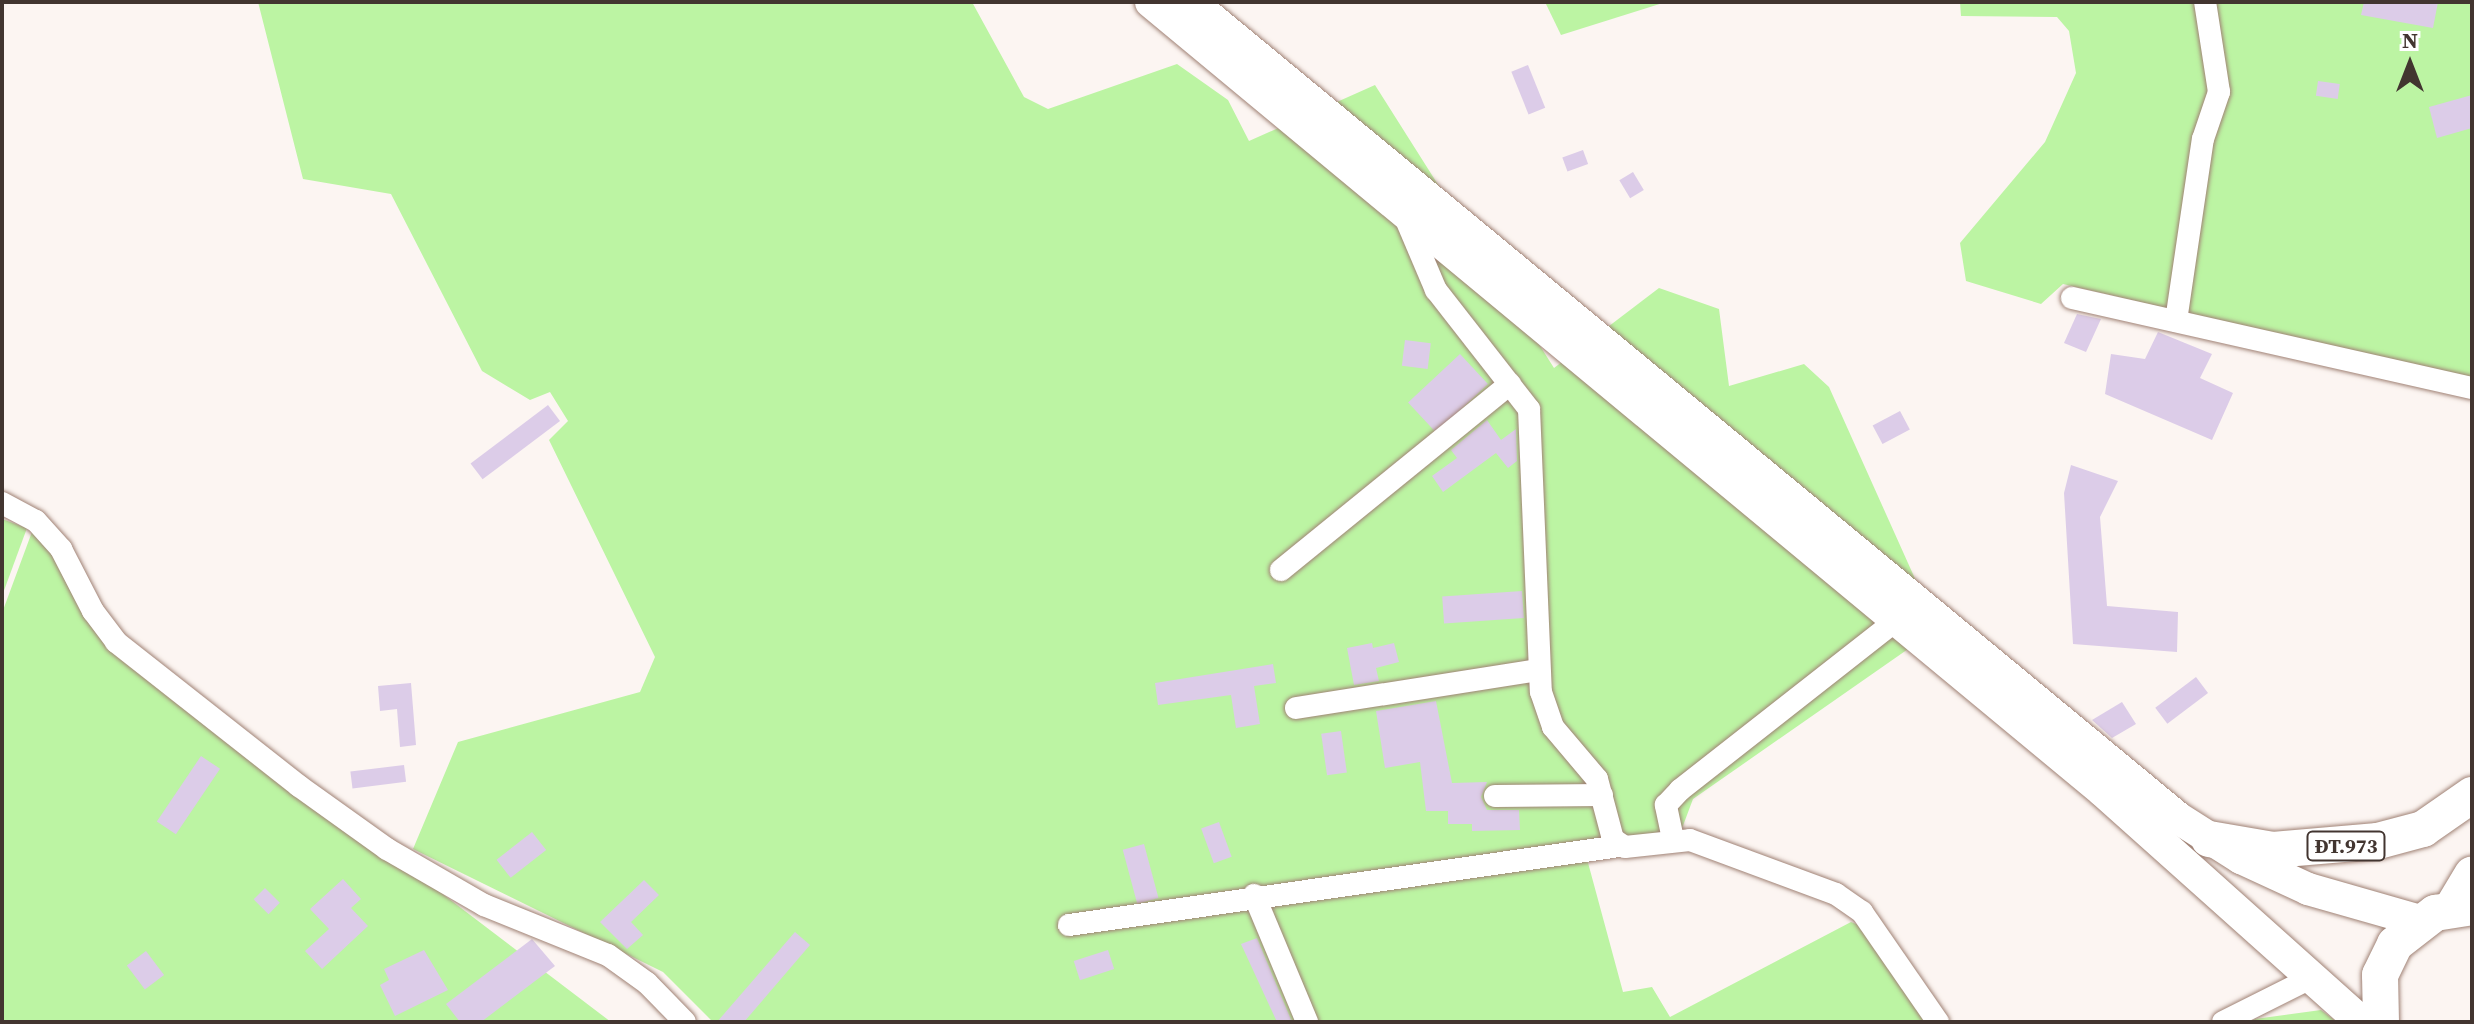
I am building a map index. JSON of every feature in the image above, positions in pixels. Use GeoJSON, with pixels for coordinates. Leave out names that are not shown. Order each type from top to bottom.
{"type":"FeatureCollection","features":[{"type":"Feature","properties":{"kind":"main road"},"geometry":{"type":"LineString","coordinates":[[1151,2],[2103,791],[2361,1022]]}},
{"type":"Feature","properties":{"kind":"main road"},"geometry":{"type":"LineString","coordinates":[[1191,2],[2148,796],[2209,839],[2308,889],[2448,912]]}},
{"type":"Feature","properties":{"kind":"main road","name":"ĐT.973"},"geometry":{"type":"LineString","coordinates":[[2209,839],[2273,850],[2378,841],[2423,829],[2472,795]]}},
{"type":"Feature","properties":{"kind":"main road"},"geometry":{"type":"LineString","coordinates":[[2381,1022],[2377,992],[2386,959],[2448,912],[2472,875]]}},
{"type":"Feature","properties":{"kind":"street"},"geometry":{"type":"LineString","coordinates":[[2176,321],[2203,139],[2219,92],[2205,2]]}},
{"type":"Feature","properties":{"kind":"street"},"geometry":{"type":"LineString","coordinates":[[1401,209],[1436,290],[1529,409],[1533,425],[1539,670],[1553,727],[1587,763],[1602,795],[1609,830],[1619,846]]}},
{"type":"Feature","properties":{"kind":"street"},"geometry":{"type":"LineString","coordinates":[[2072,298],[2472,388]]}},
{"type":"Feature","properties":{"kind":"street"},"geometry":{"type":"LineString","coordinates":[[1281,570],[1510,384]]}},
{"type":"Feature","properties":{"kind":"street"},"geometry":{"type":"LineString","coordinates":[[2,503],[36,521],[61,549],[93,611],[116,642],[287,777],[387,849],[484,905],[608,955],[647,983],[685,1022]]}},
{"type":"Feature","properties":{"kind":"street"},"geometry":{"type":"LineString","coordinates":[[1673,839],[1666,805],[1680,790],[1897,620]]}},
{"type":"Feature","properties":{"kind":"street"},"geometry":{"type":"LineString","coordinates":[[1296,708],[1539,670]]}},
{"type":"Feature","properties":{"kind":"street"},"geometry":{"type":"LineString","coordinates":[[1495,796],[1602,795]]}},
{"type":"Feature","properties":{"kind":"street"},"geometry":{"type":"LineString","coordinates":[[1069,925],[1254,895],[1673,839],[1708,845],[1850,901],[1938,1022]]}},
{"type":"Feature","properties":{"kind":"street"},"geometry":{"type":"LineString","coordinates":[[1254,895],[1307,1022]]}},
{"type":"Feature","properties":{"kind":"street"},"geometry":{"type":"LineString","coordinates":[[2223,1022],[2313,977]]}},
{"type":"Feature","properties":{"kind":"green space"},"geometry":{"type":"Polygon","coordinates":[[[258,2],[972,2],[1024,97],[1048,109],[1177,64],[1228,100],[1249,141],[1375,85],[1554,368],[1659,288],[1719,309],[1729,386],[1804,364],[1829,387],[1921,592],[1911,647],[1693,799],[1675,847],[1587,859],[1623,992],[1652,987],[1670,1017],[1851,922],[1866,928],[1932,1022],[713,1022],[663,972],[413,849],[458,742],[640,692],[655,657],[549,440],[568,421],[550,392],[530,400],[482,371],[391,194],[303,179],[258,2]]]}},
{"type":"Feature","properties":{"kind":"green space"},"geometry":{"type":"Polygon","coordinates":[[[1545,2],[1666,2],[1561,35],[1545,2]]]}},
{"type":"Feature","properties":{"kind":"green space"},"geometry":{"type":"Polygon","coordinates":[[[1960,2],[2472,2],[2472,380],[2063,284],[2041,304],[1966,281],[1960,243],[2045,142],[2076,73],[2069,31],[2057,17],[1961,16],[1960,2]]]}},
{"type":"Feature","properties":{"kind":"green space"},"geometry":{"type":"Polygon","coordinates":[[[2,519],[27,528],[2,596],[2,519]]]}},
{"type":"Feature","properties":{"kind":"green space"},"geometry":{"type":"Polygon","coordinates":[[[36,521],[140,664],[611,1022],[2,1022],[2,613],[36,521]]]}},
{"type":"Feature","properties":{"kind":"green space"},"geometry":{"type":"Polygon","coordinates":[[[2321,1010],[2337,1022],[2250,1022],[2255,1019],[2321,1010]]]}},
{"type":"Feature","properties":{"kind":"building"},"geometry":{"type":"Polygon","coordinates":[[[2364,2],[2438,2],[2433,28],[2361,15],[2364,2]]]}},
{"type":"Feature","properties":{"kind":"building"},"geometry":{"type":"Polygon","coordinates":[[[1528,65],[1545,108],[1529,114],[1511,72],[1528,65]]]}},
{"type":"Feature","properties":{"kind":"building"},"geometry":{"type":"Polygon","coordinates":[[[2318,81],[2340,84],[2338,99],[2316,96],[2318,81]]]}},
{"type":"Feature","properties":{"kind":"building"},"geometry":{"type":"Polygon","coordinates":[[[2472,95],[2472,128],[2437,138],[2429,107],[2472,95]]]}},
{"type":"Feature","properties":{"kind":"building"},"geometry":{"type":"Polygon","coordinates":[[[1583,150],[1588,164],[1567,172],[1562,158],[1583,150]]]}},
{"type":"Feature","properties":{"kind":"building"},"geometry":{"type":"Polygon","coordinates":[[[1633,172],[1644,190],[1630,198],[1619,180],[1633,172]]]}},
{"type":"Feature","properties":{"kind":"building"},"geometry":{"type":"Polygon","coordinates":[[[2077,314],[2101,319],[2086,352],[2064,343],[2077,314]]]}},
{"type":"Feature","properties":{"kind":"building"},"geometry":{"type":"Polygon","coordinates":[[[2158,332],[2212,354],[2200,378],[2233,393],[2212,440],[2105,394],[2111,354],[2145,359],[2158,332]]]}},
{"type":"Feature","properties":{"kind":"building"},"geometry":{"type":"Polygon","coordinates":[[[1405,340],[1431,343],[1428,369],[1402,366],[1405,340]]]}},
{"type":"Feature","properties":{"kind":"building"},"geometry":{"type":"Polygon","coordinates":[[[1460,354],[1488,384],[1436,432],[1408,402],[1460,354]]]}},
{"type":"Feature","properties":{"kind":"building"},"geometry":{"type":"Polygon","coordinates":[[[548,405],[560,421],[483,479],[471,463],[548,405]]]}},
{"type":"Feature","properties":{"kind":"building"},"geometry":{"type":"Polygon","coordinates":[[[1900,411],[1910,430],[1882,444],[1873,426],[1900,411]]]}},
{"type":"Feature","properties":{"kind":"building"},"geometry":{"type":"Polygon","coordinates":[[[1487,420],[1501,440],[1516,429],[1517,461],[1508,468],[1496,453],[1443,492],[1432,476],[1457,458],[1451,450],[1487,420]]]}},
{"type":"Feature","properties":{"kind":"building"},"geometry":{"type":"Polygon","coordinates":[[[2071,465],[2118,481],[2100,517],[2107,606],[2178,612],[2177,652],[2073,644],[2064,493],[2071,465]]]}},
{"type":"Feature","properties":{"kind":"building"},"geometry":{"type":"Polygon","coordinates":[[[1522,591],[1524,618],[1444,624],[1442,597],[1522,591]]]}},
{"type":"Feature","properties":{"kind":"building"},"geometry":{"type":"Polygon","coordinates":[[[1372,643],[1373,648],[1394,643],[1399,662],[1376,668],[1379,681],[1354,685],[1347,648],[1372,643]]]}},
{"type":"Feature","properties":{"kind":"building"},"geometry":{"type":"Polygon","coordinates":[[[1273,664],[1276,683],[1254,686],[1260,724],[1236,728],[1231,695],[1158,705],[1155,683],[1273,664]]]}},
{"type":"Feature","properties":{"kind":"building"},"geometry":{"type":"Polygon","coordinates":[[[2196,677],[2208,693],[2167,724],[2155,708],[2196,677]]]}},
{"type":"Feature","properties":{"kind":"building"},"geometry":{"type":"Polygon","coordinates":[[[411,683],[416,745],[400,747],[397,709],[380,711],[378,686],[411,683]]]}},
{"type":"Feature","properties":{"kind":"building"},"geometry":{"type":"Polygon","coordinates":[[[1436,701],[1452,783],[1487,782],[1481,797],[1487,810],[1519,810],[1520,830],[1472,831],[1472,824],[1448,824],[1448,811],[1426,811],[1420,762],[1385,768],[1376,711],[1436,701]]]}},
{"type":"Feature","properties":{"kind":"building"},"geometry":{"type":"Polygon","coordinates":[[[2122,702],[2136,724],[2112,738],[2092,720],[2122,702]]]}},
{"type":"Feature","properties":{"kind":"building"},"geometry":{"type":"Polygon","coordinates":[[[1341,731],[1347,773],[1327,775],[1321,734],[1341,731]]]}},
{"type":"Feature","properties":{"kind":"building"},"geometry":{"type":"Polygon","coordinates":[[[201,756],[220,769],[176,834],[157,821],[201,756]]]}},
{"type":"Feature","properties":{"kind":"building"},"geometry":{"type":"Polygon","coordinates":[[[404,765],[406,782],[352,788],[350,772],[404,765]]]}},
{"type":"Feature","properties":{"kind":"building"},"geometry":{"type":"Polygon","coordinates":[[[1219,822],[1232,857],[1214,863],[1201,828],[1219,822]]]}},
{"type":"Feature","properties":{"kind":"building"},"geometry":{"type":"Polygon","coordinates":[[[532,832],[546,850],[511,878],[497,860],[532,832]]]}},
{"type":"Feature","properties":{"kind":"building"},"geometry":{"type":"Polygon","coordinates":[[[1144,844],[1158,898],[1137,904],[1123,850],[1144,844]]]}},
{"type":"Feature","properties":{"kind":"building"},"geometry":{"type":"Polygon","coordinates":[[[343,879],[361,899],[351,908],[368,926],[322,969],[305,951],[329,929],[310,909],[343,879]]]}},
{"type":"Feature","properties":{"kind":"building"},"geometry":{"type":"Polygon","coordinates":[[[644,880],[659,895],[631,922],[643,935],[627,949],[600,922],[644,880]]]}},
{"type":"Feature","properties":{"kind":"building"},"geometry":{"type":"Polygon","coordinates":[[[265,888],[280,903],[269,914],[254,899],[265,888]]]}},
{"type":"Feature","properties":{"kind":"building"},"geometry":{"type":"Polygon","coordinates":[[[795,932],[810,945],[744,1022],[717,1022],[795,932]]]}},
{"type":"Feature","properties":{"kind":"building"},"geometry":{"type":"Polygon","coordinates":[[[1257,938],[1292,1022],[1277,1022],[1241,944],[1257,938]]]}},
{"type":"Feature","properties":{"kind":"building"},"geometry":{"type":"Polygon","coordinates":[[[532,939],[555,966],[481,1022],[460,1022],[446,1004],[532,939]]]}},
{"type":"Feature","properties":{"kind":"building"},"geometry":{"type":"Polygon","coordinates":[[[424,950],[448,990],[395,1016],[380,985],[389,980],[384,969],[424,950]]]}},
{"type":"Feature","properties":{"kind":"building"},"geometry":{"type":"Polygon","coordinates":[[[1108,950],[1114,969],[1080,980],[1074,961],[1108,950]]]}},
{"type":"Feature","properties":{"kind":"building"},"geometry":{"type":"Polygon","coordinates":[[[146,951],[164,975],[145,989],[127,965],[146,951]]]}}]}
